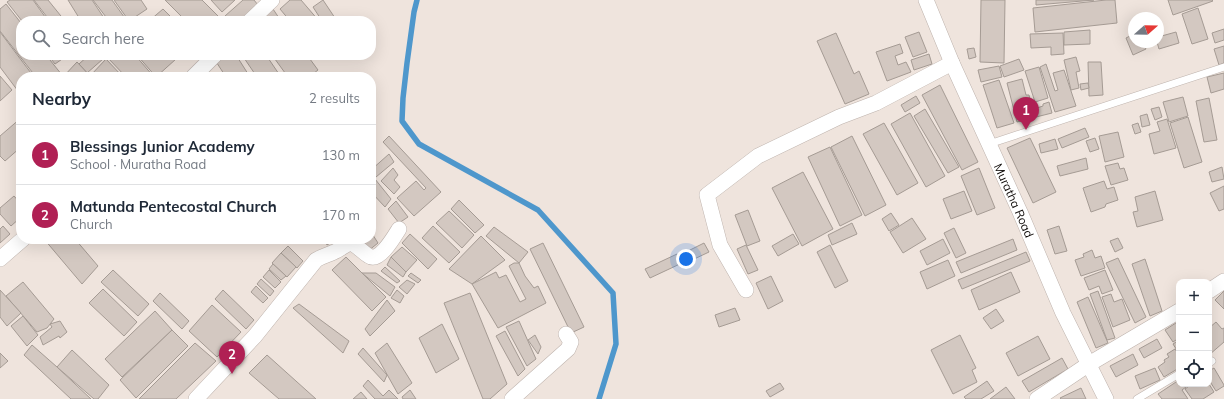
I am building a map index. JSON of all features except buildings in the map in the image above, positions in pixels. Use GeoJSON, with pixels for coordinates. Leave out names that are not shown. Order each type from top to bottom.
{"type":"FeatureCollection","features":[{"type":"Feature","properties":{"kind":"street"},"geometry":{"type":"LineString","coordinates":[[255,16],[272,0]]}},
{"type":"Feature","properties":{"kind":"street","name":"Muratha Road"},"geometry":{"type":"LineString","coordinates":[[926,0],[952,63],[1063,313],[1106,399]]}},
{"type":"Feature","properties":{"kind":"street"},"geometry":{"type":"LineString","coordinates":[[198,72],[210,60]]}},
{"type":"Feature","properties":{"kind":"street"},"geometry":{"type":"LineString","coordinates":[[746,290],[720,244],[707,195],[758,156],[839,117],[876,103],[952,63]]}},
{"type":"Feature","properties":{"kind":"street"},"geometry":{"type":"LineString","coordinates":[[352,244],[370,257],[376,257],[381,253],[399,230]]}},
{"type":"Feature","properties":{"kind":"street"},"geometry":{"type":"LineString","coordinates":[[0,259],[17,244]]}},
{"type":"Feature","properties":{"kind":"street"},"geometry":{"type":"LineString","coordinates":[[196,399],[255,336],[316,260],[322,256],[333,253],[346,244]]}},
{"type":"Feature","properties":{"kind":"street"},"geometry":{"type":"LineString","coordinates":[[1212,289],[1224,281]]}},
{"type":"Feature","properties":{"kind":"street"},"geometry":{"type":"LineString","coordinates":[[1037,399],[1088,364],[1176,313]]}},
{"type":"Feature","properties":{"kind":"street"},"geometry":{"type":"LineString","coordinates":[[512,399],[568,350],[571,342],[566,334]]}},
{"type":"Feature","properties":{"kind":"lane"},"geometry":{"type":"LineString","coordinates":[[989,144],[1224,67]]}},
{"type":"Feature","properties":{"kind":"lane"},"geometry":{"type":"LineString","coordinates":[[1137,399],[1176,376]]}},
{"type":"Feature","properties":{"kind":"waterway"},"geometry":{"type":"LineString","coordinates":[[417,0],[407,63],[402,121],[419,144],[538,210],[613,293],[616,344],[599,399]]}},
{"type":"Feature","properties":{"kind":"place","name":"Blessings Junior Academy"},"geometry":{"type":"Point","coordinates":[1026,130]}},
{"type":"Feature","properties":{"kind":"place","name":"Matunda Pentecostal Church"},"geometry":{"type":"Point","coordinates":[232,374]}}]}
